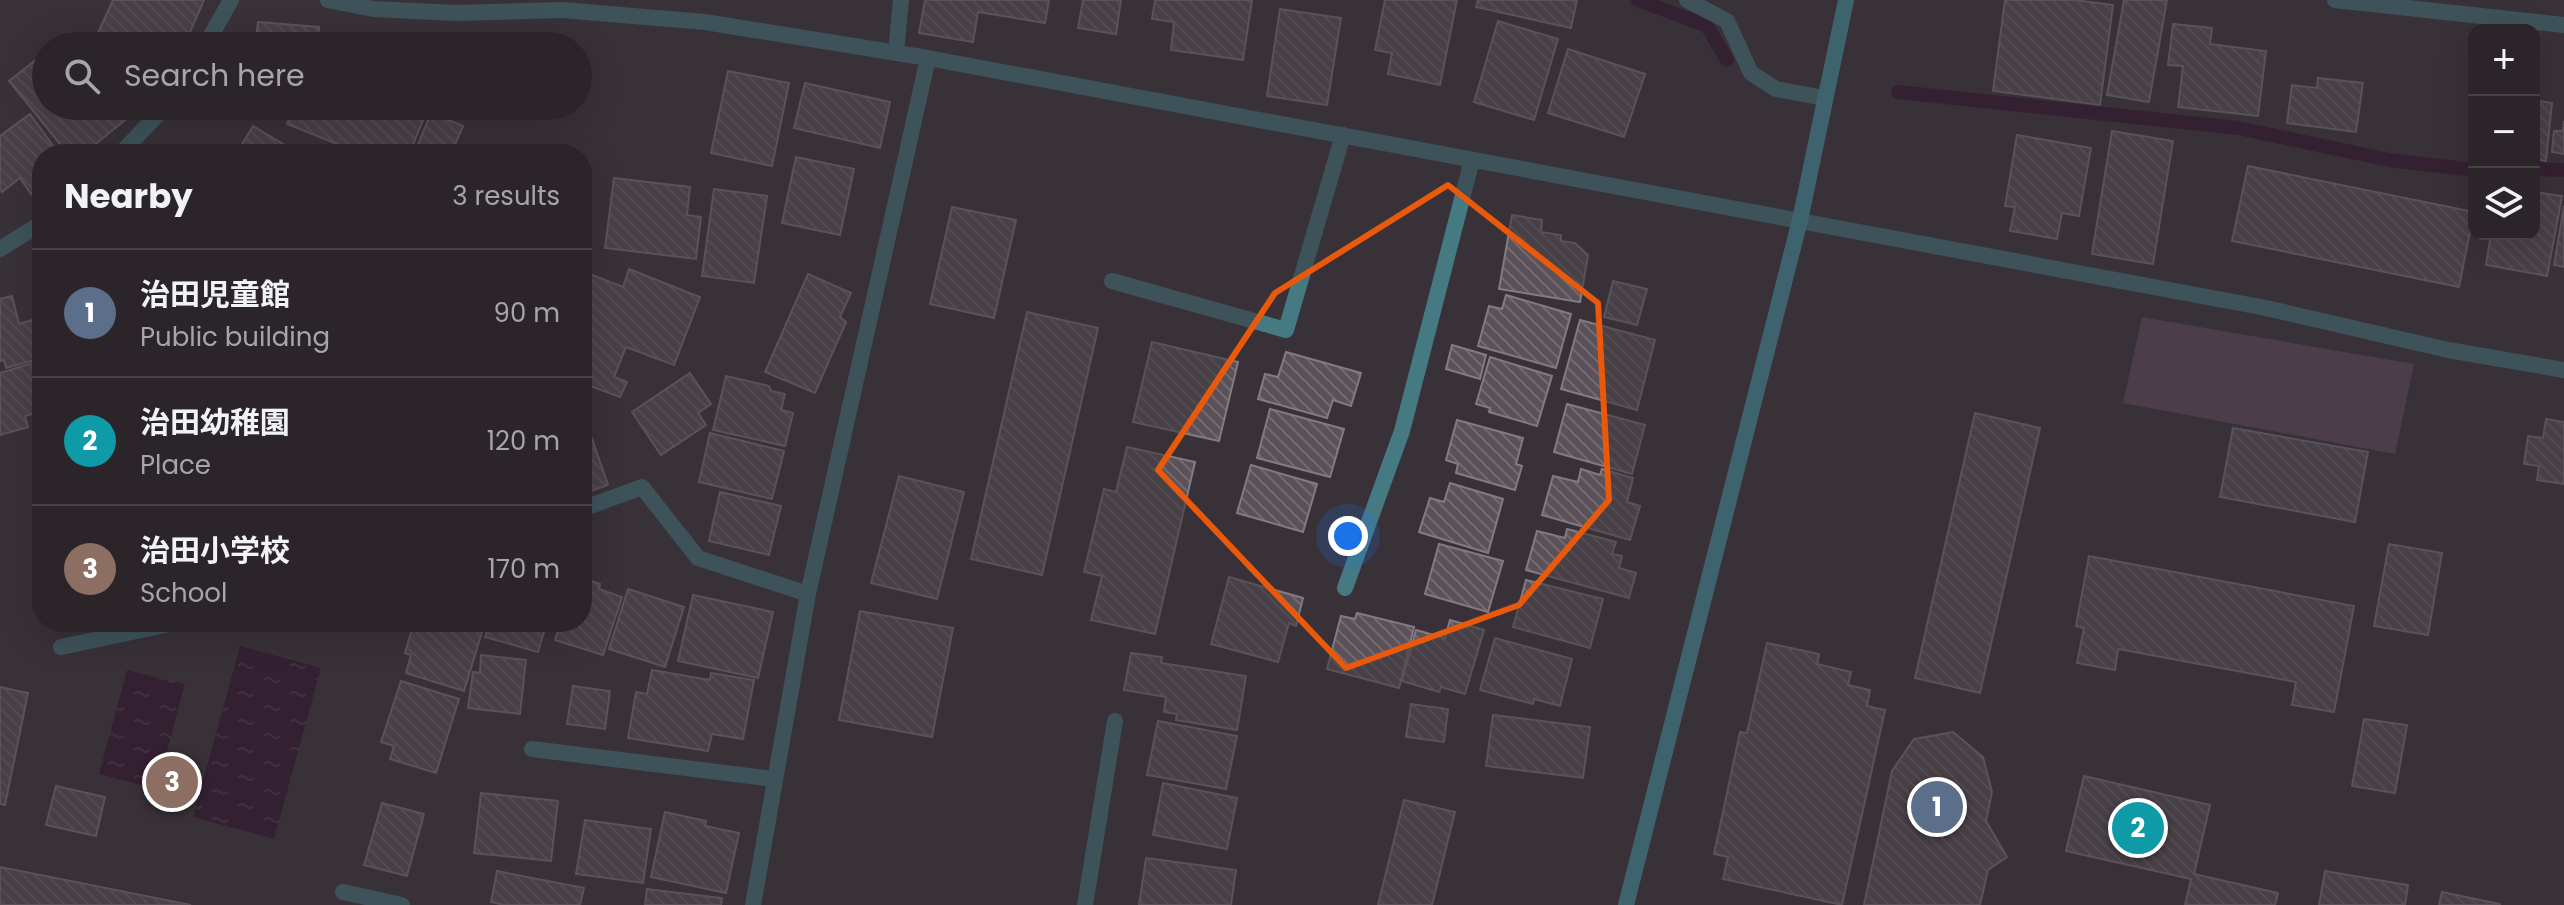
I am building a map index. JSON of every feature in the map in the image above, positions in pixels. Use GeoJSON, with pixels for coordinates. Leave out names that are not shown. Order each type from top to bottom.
{"type":"FeatureCollection","features":[{"type":"Feature","properties":{"kind":"street"},"geometry":{"type":"LineString","coordinates":[[213,32],[231,0]]}},
{"type":"Feature","properties":{"kind":"street"},"geometry":{"type":"LineString","coordinates":[[328,0],[373,9],[456,13],[563,5],[705,22],[928,58],[2266,308],[2448,350],[2564,370]]}},
{"type":"Feature","properties":{"kind":"street"},"geometry":{"type":"LineString","coordinates":[[896,53],[901,0]]}},
{"type":"Feature","properties":{"kind":"street"},"geometry":{"type":"LineString","coordinates":[[1687,0],[1727,21],[1751,73],[1776,89],[1824,98]]}},
{"type":"Feature","properties":{"kind":"street"},"geometry":{"type":"LineString","coordinates":[[1626,905],[1800,220],[1846,0]]}},
{"type":"Feature","properties":{"kind":"street"},"geometry":{"type":"LineString","coordinates":[[2335,0],[2564,25]]}},
{"type":"Feature","properties":{"kind":"street"},"geometry":{"type":"LineString","coordinates":[[2501,17],[2506,0]]}},
{"type":"Feature","properties":{"kind":"street"},"geometry":{"type":"LineString","coordinates":[[753,905],[808,594],[928,58]]}},
{"type":"Feature","properties":{"kind":"street"},"geometry":{"type":"LineString","coordinates":[[130,144],[153,120]]}},
{"type":"Feature","properties":{"kind":"street"},"geometry":{"type":"LineString","coordinates":[[1112,281],[1286,330],[1343,135]]}},
{"type":"Feature","properties":{"kind":"street"},"geometry":{"type":"LineString","coordinates":[[1345,588],[1402,431],[1472,160]]}},
{"type":"Feature","properties":{"kind":"street"},"geometry":{"type":"LineString","coordinates":[[0,249],[32,229]]}},
{"type":"Feature","properties":{"kind":"street"},"geometry":{"type":"LineString","coordinates":[[592,505],[642,487],[698,558],[808,594]]}},
{"type":"Feature","properties":{"kind":"street"},"geometry":{"type":"LineString","coordinates":[[61,647],[136,632]]}},
{"type":"Feature","properties":{"kind":"street"},"geometry":{"type":"LineString","coordinates":[[1085,905],[1115,721]]}},
{"type":"Feature","properties":{"kind":"street"},"geometry":{"type":"LineString","coordinates":[[532,749],[774,779]]}},
{"type":"Feature","properties":{"kind":"street"},"geometry":{"type":"LineString","coordinates":[[343,892],[402,905]]}},
{"type":"Feature","properties":{"kind":"highlighted area"},"geometry":{"type":"Polygon","coordinates":[[[1448,185],[1598,303],[1609,500],[1519,605],[1346,668],[1158,470],[1275,293],[1448,185]]]}},
{"type":"Feature","properties":{"kind":"shaded area"},"geometry":{"type":"Polygon","coordinates":[[[2142,317],[2414,364],[2395,454],[2123,403],[2142,317]]]}},
{"type":"Feature","properties":{"kind":"water"},"geometry":{"type":"Polygon","coordinates":[[[240,646],[321,668],[274,839],[193,817],[240,646]]]}},
{"type":"Feature","properties":{"kind":"water"},"geometry":{"type":"Polygon","coordinates":[[[127,670],[185,684],[157,789],[99,774],[127,670]]]}},
{"type":"Feature","properties":{"kind":"building"},"geometry":{"type":"Polygon","coordinates":[[[113,0],[204,0],[190,32],[98,32],[113,0]]]}},
{"type":"Feature","properties":{"kind":"building"},"geometry":{"type":"Polygon","coordinates":[[[925,0],[1049,0],[1045,23],[978,12],[973,42],[919,33],[925,0]]]}},
{"type":"Feature","properties":{"kind":"building"},"geometry":{"type":"Polygon","coordinates":[[[1083,0],[1121,0],[1116,34],[1078,28],[1083,0]]]}},
{"type":"Feature","properties":{"kind":"building"},"geometry":{"type":"Polygon","coordinates":[[[1155,0],[1252,0],[1243,60],[1171,50],[1174,22],[1152,19],[1155,0]]]}},
{"type":"Feature","properties":{"kind":"building"},"geometry":{"type":"Polygon","coordinates":[[[1385,0],[1457,0],[1440,85],[1388,74],[1392,53],[1375,50],[1385,0]]]}},
{"type":"Feature","properties":{"kind":"building"},"geometry":{"type":"Polygon","coordinates":[[[1478,0],[1577,0],[1571,28],[1476,7],[1478,0]]]}},
{"type":"Feature","properties":{"kind":"building"},"geometry":{"type":"Polygon","coordinates":[[[2005,0],[2075,0],[2113,5],[2100,105],[1993,91],[2005,0]]]}},
{"type":"Feature","properties":{"kind":"building"},"geometry":{"type":"Polygon","coordinates":[[[2124,0],[2167,0],[2149,102],[2107,95],[2124,0]]]}},
{"type":"Feature","properties":{"kind":"building"},"geometry":{"type":"Polygon","coordinates":[[[1280,9],[1341,18],[1327,105],[1267,96],[1280,9]]]}},
{"type":"Feature","properties":{"kind":"building"},"geometry":{"type":"Polygon","coordinates":[[[1498,21],[1558,39],[1534,120],[1474,102],[1498,21]]]}},
{"type":"Feature","properties":{"kind":"building"},"geometry":{"type":"Polygon","coordinates":[[[258,22],[319,27],[318,32],[257,32],[258,22]]]}},
{"type":"Feature","properties":{"kind":"building"},"geometry":{"type":"Polygon","coordinates":[[[2173,24],[2212,28],[2210,44],[2266,51],[2258,116],[2178,107],[2183,66],[2168,65],[2173,24]]]}},
{"type":"Feature","properties":{"kind":"building"},"geometry":{"type":"Polygon","coordinates":[[[1568,49],[1645,74],[1624,137],[1548,113],[1568,49]]]}},
{"type":"Feature","properties":{"kind":"building"},"geometry":{"type":"Polygon","coordinates":[[[32,63],[32,109],[9,81],[32,63]]]}},
{"type":"Feature","properties":{"kind":"building"},"geometry":{"type":"Polygon","coordinates":[[[728,71],[789,83],[772,166],[711,153],[728,71]]]}},
{"type":"Feature","properties":{"kind":"building"},"geometry":{"type":"Polygon","coordinates":[[[2318,78],[2363,83],[2356,132],[2287,123],[2292,85],[2317,88],[2318,78]]]}},
{"type":"Feature","properties":{"kind":"building"},"geometry":{"type":"Polygon","coordinates":[[[805,83],[890,102],[880,148],[794,128],[805,83]]]}},
{"type":"Feature","properties":{"kind":"building"},"geometry":{"type":"Polygon","coordinates":[[[2540,101],[2552,103],[2546,161],[2540,160],[2540,101]]]}},
{"type":"Feature","properties":{"kind":"building"},"geometry":{"type":"Polygon","coordinates":[[[30,114],[52,144],[32,144],[31,194],[20,178],[2,192],[0,189],[0,136],[30,114]]]}},
{"type":"Feature","properties":{"kind":"building"},"geometry":{"type":"Polygon","coordinates":[[[41,120],[125,120],[95,144],[60,144],[41,120]]]}},
{"type":"Feature","properties":{"kind":"building"},"geometry":{"type":"Polygon","coordinates":[[[289,120],[423,120],[413,144],[337,144],[287,124],[289,120]]]}},
{"type":"Feature","properties":{"kind":"building"},"geometry":{"type":"Polygon","coordinates":[[[428,120],[448,120],[463,126],[455,144],[418,144],[428,120]]]}},
{"type":"Feature","properties":{"kind":"building"},"geometry":{"type":"Polygon","coordinates":[[[2564,121],[2564,154],[2552,152],[2554,131],[2563,131],[2564,121]]]}},
{"type":"Feature","properties":{"kind":"building"},"geometry":{"type":"Polygon","coordinates":[[[253,126],[283,144],[242,144],[253,126]]]}},
{"type":"Feature","properties":{"kind":"building"},"geometry":{"type":"Polygon","coordinates":[[[2112,131],[2173,141],[2153,264],[2092,254],[2112,131]]]}},
{"type":"Feature","properties":{"kind":"building"},"geometry":{"type":"Polygon","coordinates":[[[2017,135],[2091,148],[2079,216],[2062,213],[2057,239],[2010,231],[2015,207],[2005,206],[2017,135]]]}},
{"type":"Feature","properties":{"kind":"building"},"geometry":{"type":"Polygon","coordinates":[[[796,157],[854,169],[840,235],[782,223],[796,157]]]}},
{"type":"Feature","properties":{"kind":"building"},"geometry":{"type":"Polygon","coordinates":[[[2248,166],[2468,211],[2468,240],[2459,287],[2232,241],[2248,166]]]}},
{"type":"Feature","properties":{"kind":"building"},"geometry":{"type":"Polygon","coordinates":[[[614,178],[690,187],[687,215],[701,217],[696,259],[605,248],[614,178]]]}},
{"type":"Feature","properties":{"kind":"building"},"geometry":{"type":"Polygon","coordinates":[[[714,189],[767,196],[754,283],[702,276],[714,189]]]}},
{"type":"Feature","properties":{"kind":"building"},"geometry":{"type":"Polygon","coordinates":[[[2540,193],[2562,196],[2547,276],[2486,265],[2490,240],[2540,240],[2540,193]]]}},
{"type":"Feature","properties":{"kind":"building"},"geometry":{"type":"Polygon","coordinates":[[[2564,206],[2564,267],[2554,265],[2564,206]]]}},
{"type":"Feature","properties":{"kind":"building"},"geometry":{"type":"Polygon","coordinates":[[[952,207],[1016,220],[994,318],[930,304],[952,207]]]}},
{"type":"Feature","properties":{"kind":"building"},"geometry":{"type":"Polygon","coordinates":[[[1512,215],[1542,220],[1541,232],[1561,235],[1561,241],[1575,243],[1588,255],[1580,302],[1499,289],[1512,215]]]}},
{"type":"Feature","properties":{"kind":"building"},"geometry":{"type":"Polygon","coordinates":[[[629,269],[700,297],[674,365],[626,347],[614,377],[627,382],[620,397],[592,387],[592,275],[623,287],[629,269]]]}},
{"type":"Feature","properties":{"kind":"building"},"geometry":{"type":"Polygon","coordinates":[[[808,274],[851,293],[840,317],[846,322],[815,393],[765,372],[808,274]]]}},
{"type":"Feature","properties":{"kind":"building"},"geometry":{"type":"Polygon","coordinates":[[[1613,281],[1647,289],[1637,325],[1604,317],[1613,281]]]}},
{"type":"Feature","properties":{"kind":"building"},"geometry":{"type":"Polygon","coordinates":[[[1506,295],[1571,314],[1556,368],[1478,346],[1489,306],[1502,309],[1506,295]]]}},
{"type":"Feature","properties":{"kind":"building"},"geometry":{"type":"Polygon","coordinates":[[[12,296],[19,324],[32,320],[32,361],[6,368],[4,360],[0,361],[0,299],[12,296]]]}},
{"type":"Feature","properties":{"kind":"building"},"geometry":{"type":"Polygon","coordinates":[[[1027,312],[1098,328],[1042,575],[971,559],[1027,312]]]}},
{"type":"Feature","properties":{"kind":"building"},"geometry":{"type":"Polygon","coordinates":[[[1580,320],[1655,340],[1637,410],[1561,389],[1580,320]]]}},
{"type":"Feature","properties":{"kind":"building"},"geometry":{"type":"Polygon","coordinates":[[[1152,342],[1238,362],[1219,441],[1133,422],[1152,342]]]}},
{"type":"Feature","properties":{"kind":"building"},"geometry":{"type":"Polygon","coordinates":[[[1452,345],[1486,355],[1480,379],[1446,369],[1452,345]]]}},
{"type":"Feature","properties":{"kind":"building"},"geometry":{"type":"Polygon","coordinates":[[[1286,352],[1361,373],[1351,406],[1333,400],[1327,418],[1258,399],[1265,374],[1278,377],[1286,352]]]}},
{"type":"Feature","properties":{"kind":"building"},"geometry":{"type":"Polygon","coordinates":[[[1490,357],[1552,376],[1537,426],[1489,412],[1490,408],[1476,404],[1490,357]]]}},
{"type":"Feature","properties":{"kind":"building"},"geometry":{"type":"Polygon","coordinates":[[[32,363],[32,414],[25,416],[28,427],[0,435],[0,373],[32,363]]]}},
{"type":"Feature","properties":{"kind":"building"},"geometry":{"type":"Polygon","coordinates":[[[690,373],[711,404],[698,413],[706,425],[661,455],[632,412],[690,373]]]}},
{"type":"Feature","properties":{"kind":"building"},"geometry":{"type":"Polygon","coordinates":[[[726,376],[769,386],[771,391],[785,394],[781,410],[793,413],[785,446],[713,430],[726,376]]]}},
{"type":"Feature","properties":{"kind":"building"},"geometry":{"type":"Polygon","coordinates":[[[1567,404],[1645,425],[1632,474],[1554,452],[1567,404]]]}},
{"type":"Feature","properties":{"kind":"building"},"geometry":{"type":"Polygon","coordinates":[[[1270,409],[1344,429],[1330,477],[1257,458],[1270,409]]]}},
{"type":"Feature","properties":{"kind":"building"},"geometry":{"type":"Polygon","coordinates":[[[1975,413],[2040,428],[1980,693],[1915,678],[1975,413]]]}},
{"type":"Feature","properties":{"kind":"building"},"geometry":{"type":"Polygon","coordinates":[[[2546,419],[2564,422],[2564,484],[2537,480],[2539,466],[2524,464],[2528,436],[2543,438],[2546,419]]]}},
{"type":"Feature","properties":{"kind":"building"},"geometry":{"type":"Polygon","coordinates":[[[1457,420],[1523,438],[1516,464],[1522,466],[1515,490],[1456,473],[1458,464],[1446,460],[1457,420]]]}},
{"type":"Feature","properties":{"kind":"building"},"geometry":{"type":"Polygon","coordinates":[[[2233,428],[2368,452],[2355,522],[2220,497],[2233,428]]]}},
{"type":"Feature","properties":{"kind":"building"},"geometry":{"type":"Polygon","coordinates":[[[710,433],[784,451],[772,499],[699,482],[710,433]]]}},
{"type":"Feature","properties":{"kind":"building"},"geometry":{"type":"Polygon","coordinates":[[[592,439],[608,485],[592,491],[592,439]]]}},
{"type":"Feature","properties":{"kind":"building"},"geometry":{"type":"Polygon","coordinates":[[[1127,447],[1195,462],[1155,634],[1091,620],[1102,576],[1084,572],[1104,489],[1116,492],[1127,447]]]}},
{"type":"Feature","properties":{"kind":"building"},"geometry":{"type":"Polygon","coordinates":[[[1251,465],[1317,484],[1303,532],[1237,513],[1251,465]]]}},
{"type":"Feature","properties":{"kind":"building"},"geometry":{"type":"Polygon","coordinates":[[[1581,469],[1600,475],[1602,469],[1633,478],[1627,502],[1640,506],[1630,540],[1542,515],[1553,476],[1578,482],[1581,469]]]}},
{"type":"Feature","properties":{"kind":"building"},"geometry":{"type":"Polygon","coordinates":[[[899,476],[964,492],[937,599],[871,583],[899,476]]]}},
{"type":"Feature","properties":{"kind":"building"},"geometry":{"type":"Polygon","coordinates":[[[1450,483],[1503,499],[1488,553],[1419,532],[1430,498],[1444,502],[1450,483]]]}},
{"type":"Feature","properties":{"kind":"building"},"geometry":{"type":"Polygon","coordinates":[[[720,492],[781,506],[769,555],[709,541],[720,492]]]}},
{"type":"Feature","properties":{"kind":"building"},"geometry":{"type":"Polygon","coordinates":[[[1567,529],[1616,542],[1612,554],[1622,556],[1619,568],[1636,573],[1629,598],[1526,570],[1537,531],[1565,538],[1567,529]]]}},
{"type":"Feature","properties":{"kind":"building"},"geometry":{"type":"Polygon","coordinates":[[[1439,544],[1503,561],[1488,612],[1425,594],[1439,544]]]}},
{"type":"Feature","properties":{"kind":"building"},"geometry":{"type":"Polygon","coordinates":[[[2389,544],[2442,553],[2428,635],[2374,626],[2389,544]]]}},
{"type":"Feature","properties":{"kind":"building"},"geometry":{"type":"Polygon","coordinates":[[[2089,556],[2354,606],[2334,712],[2292,705],[2296,682],[2118,649],[2115,670],[2077,663],[2084,628],[2076,626],[2089,556]]]}},
{"type":"Feature","properties":{"kind":"building"},"geometry":{"type":"Polygon","coordinates":[[[1229,577],[1303,598],[1296,626],[1289,623],[1278,662],[1211,644],[1229,577]]]}},
{"type":"Feature","properties":{"kind":"building"},"geometry":{"type":"Polygon","coordinates":[[[1526,580],[1603,599],[1590,648],[1513,627],[1526,580]]]}},
{"type":"Feature","properties":{"kind":"building"},"geometry":{"type":"Polygon","coordinates":[[[592,581],[600,584],[599,589],[622,597],[603,655],[555,640],[558,632],[592,632],[592,581]]]}},
{"type":"Feature","properties":{"kind":"building"},"geometry":{"type":"Polygon","coordinates":[[[628,589],[684,607],[665,667],[609,649],[628,589]]]}},
{"type":"Feature","properties":{"kind":"building"},"geometry":{"type":"Polygon","coordinates":[[[693,595],[773,612],[758,678],[678,661],[693,595]]]}},
{"type":"Feature","properties":{"kind":"building"},"geometry":{"type":"Polygon","coordinates":[[[860,611],[953,628],[932,737],[839,720],[860,611]]]}},
{"type":"Feature","properties":{"kind":"building"},"geometry":{"type":"Polygon","coordinates":[[[1357,613],[1414,627],[1399,688],[1327,669],[1341,616],[1355,619],[1357,613]]]}},
{"type":"Feature","properties":{"kind":"building"},"geometry":{"type":"Polygon","coordinates":[[[1450,620],[1484,630],[1465,694],[1441,687],[1439,692],[1402,681],[1416,630],[1445,638],[1450,620]]]}},
{"type":"Feature","properties":{"kind":"building"},"geometry":{"type":"Polygon","coordinates":[[[411,632],[482,632],[464,691],[406,673],[411,655],[405,653],[411,632]]]}},
{"type":"Feature","properties":{"kind":"building"},"geometry":{"type":"Polygon","coordinates":[[[487,632],[544,632],[538,652],[485,637],[487,632]]]}},
{"type":"Feature","properties":{"kind":"building"},"geometry":{"type":"Polygon","coordinates":[[[1495,638],[1572,659],[1560,706],[1534,699],[1533,704],[1480,690],[1495,638]]]}},
{"type":"Feature","properties":{"kind":"building"},"geometry":{"type":"Polygon","coordinates":[[[1767,643],[1819,654],[1817,664],[1851,672],[1848,685],[1870,690],[1867,706],[1885,710],[1842,905],[1723,879],[1728,857],[1714,854],[1740,732],[1747,733],[1767,643]]]}},
{"type":"Feature","properties":{"kind":"building"},"geometry":{"type":"Polygon","coordinates":[[[1131,653],[1162,657],[1161,663],[1246,676],[1237,730],[1176,720],[1177,714],[1164,712],[1166,697],[1124,690],[1131,653]]]}},
{"type":"Feature","properties":{"kind":"building"},"geometry":{"type":"Polygon","coordinates":[[[481,655],[526,660],[520,714],[468,708],[473,672],[480,673],[481,655]]]}},
{"type":"Feature","properties":{"kind":"building"},"geometry":{"type":"Polygon","coordinates":[[[652,670],[710,680],[711,673],[754,680],[743,739],[712,734],[708,751],[628,738],[636,692],[647,694],[652,670]]]}},
{"type":"Feature","properties":{"kind":"building"},"geometry":{"type":"Polygon","coordinates":[[[401,681],[459,699],[436,773],[390,759],[394,746],[381,742],[401,681]]]}},
{"type":"Feature","properties":{"kind":"building"},"geometry":{"type":"Polygon","coordinates":[[[573,686],[610,691],[605,729],[567,724],[573,686]]]}},
{"type":"Feature","properties":{"kind":"building"},"geometry":{"type":"Polygon","coordinates":[[[0,687],[28,693],[5,805],[0,804],[0,687]]]}},
{"type":"Feature","properties":{"kind":"building"},"geometry":{"type":"Polygon","coordinates":[[[1411,704],[1448,709],[1444,742],[1406,737],[1411,704]]]}},
{"type":"Feature","properties":{"kind":"building"},"geometry":{"type":"Polygon","coordinates":[[[1493,715],[1590,727],[1583,778],[1486,766],[1493,715]]]}},
{"type":"Feature","properties":{"kind":"building"},"geometry":{"type":"Polygon","coordinates":[[[2364,719],[2407,725],[2395,793],[2352,786],[2364,719]]]}},
{"type":"Feature","properties":{"kind":"building"},"geometry":{"type":"Polygon","coordinates":[[[1158,721],[1237,736],[1226,789],[1147,775],[1158,721]]]}},
{"type":"Feature","properties":{"kind":"building"},"geometry":{"type":"Polygon","coordinates":[[[1953,732],[1983,757],[1992,792],[1986,821],[2007,857],[1988,870],[1980,905],[1864,905],[1892,771],[1914,739],[1953,732]]]}},
{"type":"Feature","properties":{"kind":"building"},"geometry":{"type":"Polygon","coordinates":[[[2084,776],[2210,805],[2194,874],[2278,893],[2275,905],[2185,905],[2191,879],[2066,851],[2084,776]]]}},
{"type":"Feature","properties":{"kind":"building"},"geometry":{"type":"Polygon","coordinates":[[[1163,783],[1237,798],[1227,849],[1153,835],[1163,783]]]}},
{"type":"Feature","properties":{"kind":"building"},"geometry":{"type":"Polygon","coordinates":[[[56,786],[105,797],[96,836],[46,825],[56,786]]]}},
{"type":"Feature","properties":{"kind":"building"},"geometry":{"type":"Polygon","coordinates":[[[481,793],[558,801],[551,861],[474,853],[481,793]]]}},
{"type":"Feature","properties":{"kind":"building"},"geometry":{"type":"Polygon","coordinates":[[[1404,800],[1455,812],[1432,905],[1378,905],[1404,800]]]}},
{"type":"Feature","properties":{"kind":"building"},"geometry":{"type":"Polygon","coordinates":[[[382,803],[424,814],[407,876],[364,865],[382,803]]]}},
{"type":"Feature","properties":{"kind":"building"},"geometry":{"type":"Polygon","coordinates":[[[665,812],[706,821],[705,826],[739,833],[726,893],[651,877],[665,812]]]}},
{"type":"Feature","properties":{"kind":"building"},"geometry":{"type":"Polygon","coordinates":[[[585,820],[651,829],[643,883],[576,874],[585,820]]]}},
{"type":"Feature","properties":{"kind":"building"},"geometry":{"type":"Polygon","coordinates":[[[1146,858],[1236,870],[1231,905],[1139,905],[1146,858]]]}},
{"type":"Feature","properties":{"kind":"building"},"geometry":{"type":"Polygon","coordinates":[[[0,867],[191,905],[0,905],[0,867]]]}},
{"type":"Feature","properties":{"kind":"building"},"geometry":{"type":"Polygon","coordinates":[[[497,871],[584,888],[580,905],[504,905],[491,902],[497,871]]]}},
{"type":"Feature","properties":{"kind":"building"},"geometry":{"type":"Polygon","coordinates":[[[2325,871],[2408,885],[2405,905],[2319,905],[2325,871]]]}},
{"type":"Feature","properties":{"kind":"building"},"geometry":{"type":"Polygon","coordinates":[[[647,889],[722,898],[721,905],[645,905],[647,889]]]}},
{"type":"Feature","properties":{"kind":"building"},"geometry":{"type":"Polygon","coordinates":[[[2442,892],[2500,904],[2500,905],[2439,905],[2442,892]]]}},
{"type":"Feature","properties":{"kind":"waterway"},"geometry":{"type":"LineString","coordinates":[[1638,0],[1707,26],[1727,60]]}},
{"type":"Feature","properties":{"kind":"waterway"},"geometry":{"type":"LineString","coordinates":[[1898,92],[2238,128],[2389,160],[2468,169]]}},
{"type":"Feature","properties":{"kind":"waterway"},"geometry":{"type":"LineString","coordinates":[[2540,169],[2564,170]]}},
{"type":"Feature","properties":{"kind":"place","name":"治田小学校"},"geometry":{"type":"Point","coordinates":[172,782]}},
{"type":"Feature","properties":{"kind":"place","name":"治田児童館"},"geometry":{"type":"Point","coordinates":[1937,807]}},
{"type":"Feature","properties":{"kind":"place","name":"治田幼稚園"},"geometry":{"type":"Point","coordinates":[2138,828]}}]}
